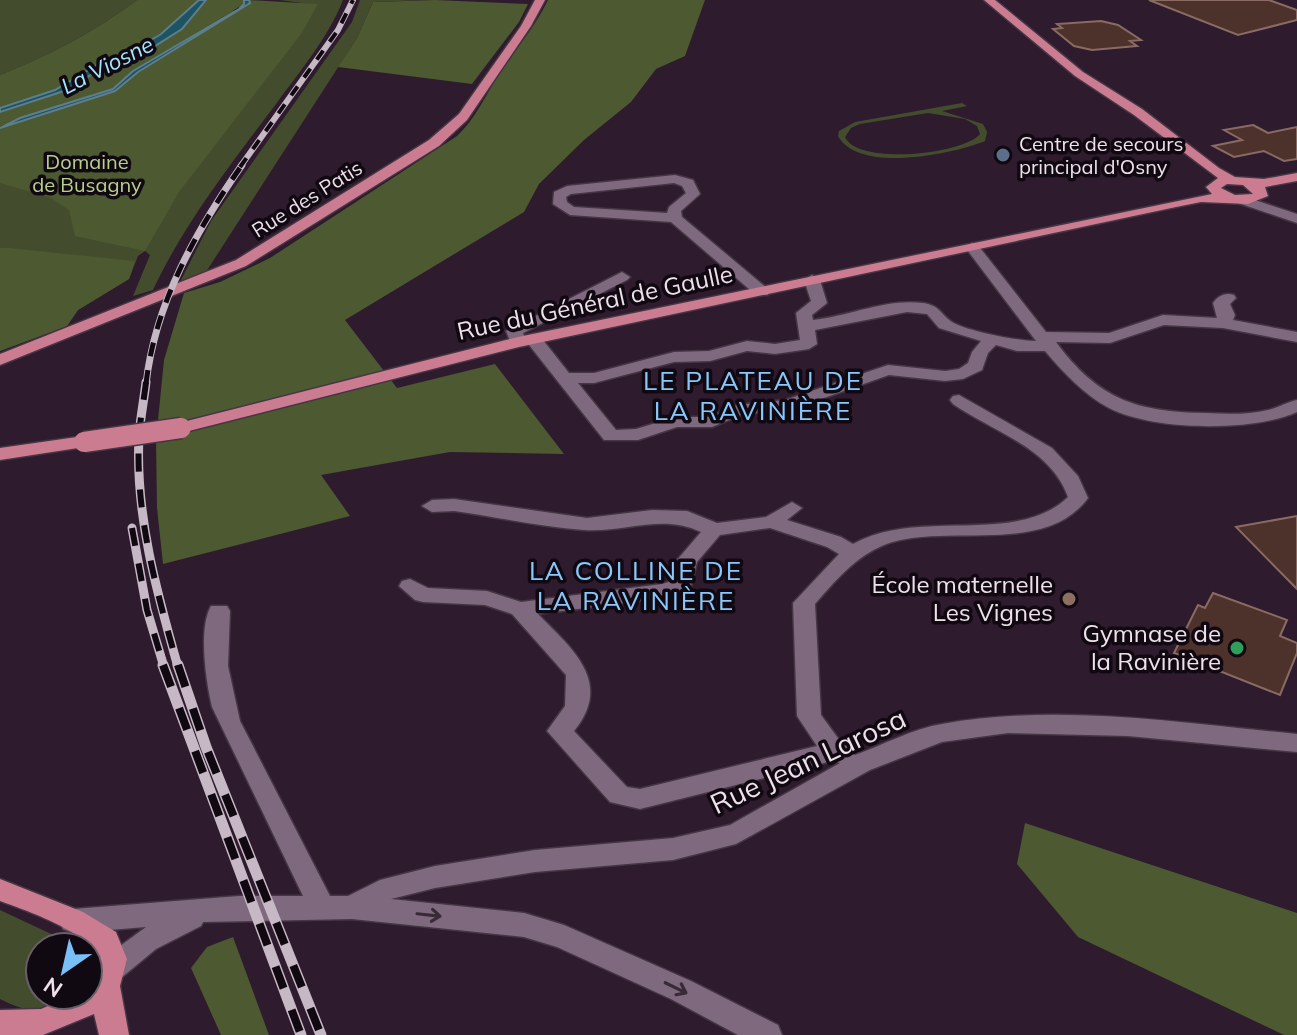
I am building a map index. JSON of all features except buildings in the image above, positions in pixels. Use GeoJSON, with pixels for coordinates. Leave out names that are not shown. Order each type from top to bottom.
{"type":"FeatureCollection","features":[{"type":"Feature","properties":{"kind":"main road","name":"Rue des Patis"},"geometry":{"type":"LineString","coordinates":[[0,360],[250,259],[386,172],[451,138],[470,118],[472,102],[526,26],[540,0]]}},
{"type":"Feature","properties":{"kind":"main road"},"geometry":{"type":"LineString","coordinates":[[989,0],[1036,41],[1109,95],[1138,112],[1214,171],[1231,180],[1260,188]]}},
{"type":"Feature","properties":{"kind":"main road"},"geometry":{"type":"LineString","coordinates":[[1109,95],[1210,190],[1236,199],[1297,177]]}},
{"type":"Feature","properties":{"kind":"main road"},"geometry":{"type":"LineString","coordinates":[[1210,190],[1231,180]]}},
{"type":"Feature","properties":{"kind":"main road","name":"Rue du Général de Gaulle"},"geometry":{"type":"LineString","coordinates":[[0,454],[181,428],[526,341],[972,247],[1210,190]]}},
{"type":"Feature","properties":{"kind":"main road"},"geometry":{"type":"LineString","coordinates":[[3,889],[104,937],[111,955],[106,1003],[114,1035]]}},
{"type":"Feature","properties":{"kind":"main road"},"geometry":{"type":"LineString","coordinates":[[14,1027],[46,1028],[73,1016],[88,1005],[108,976]]}},
{"type":"Feature","properties":{"kind":"main road"},"geometry":{"type":"LineString","coordinates":[[14,1027],[65,1035]]}},
{"type":"Feature","properties":{"kind":"street"},"geometry":{"type":"LineString","coordinates":[[675,218],[674,210],[693,194],[688,183],[675,179],[567,190],[559,195],[560,204],[570,211],[675,218],[762,292]]}},
{"type":"Feature","properties":{"kind":"street"},"geometry":{"type":"LineString","coordinates":[[1260,188],[1278,211]]}},
{"type":"Feature","properties":{"kind":"street"},"geometry":{"type":"LineString","coordinates":[[1236,199],[1297,219]]}},
{"type":"Feature","properties":{"kind":"street"},"geometry":{"type":"LineString","coordinates":[[972,247],[1003,291],[1084,383],[1117,406],[1164,418],[1263,419],[1297,405]]}},
{"type":"Feature","properties":{"kind":"street"},"geometry":{"type":"LineString","coordinates":[[622,277],[514,331],[566,378],[611,436],[638,434],[676,422],[712,422],[737,410],[787,405],[888,370],[963,374],[976,366],[980,352],[992,339]]}},
{"type":"Feature","properties":{"kind":"street"},"geometry":{"type":"LineString","coordinates":[[566,378],[594,378],[674,357],[710,356],[747,346],[775,349],[809,344],[804,313],[819,303],[812,280]]}},
{"type":"Feature","properties":{"kind":"street"},"geometry":{"type":"LineString","coordinates":[[1223,323],[1227,315],[1221,303],[1228,298]]}},
{"type":"Feature","properties":{"kind":"street"},"geometry":{"type":"LineString","coordinates":[[807,326],[827,325],[897,308],[928,308],[937,313],[945,325],[1017,346],[1047,341],[1110,338],[1163,320],[1223,323],[1297,337]]}},
{"type":"Feature","properties":{"kind":"street"},"geometry":{"type":"LineString","coordinates":[[861,763],[834,751],[809,716],[804,603],[851,552],[890,536],[1019,527],[1058,518],[1071,509],[1078,498],[1075,484],[1048,453],[974,412],[959,400]]}},
{"type":"Feature","properties":{"kind":"street"},"geometry":{"type":"LineString","coordinates":[[432,506],[454,505],[587,524],[652,516],[687,517],[714,530],[771,522],[834,542],[851,552]]}},
{"type":"Feature","properties":{"kind":"street"},"geometry":{"type":"LineString","coordinates":[[771,522],[792,508]]}},
{"type":"Feature","properties":{"kind":"street"},"geometry":{"type":"LineString","coordinates":[[410,586],[423,595],[487,598],[520,609],[665,591],[682,585],[687,560],[714,530]]}},
{"type":"Feature","properties":{"kind":"street"},"geometry":{"type":"LineString","coordinates":[[520,609],[577,673],[580,697],[571,722],[559,731],[619,795],[640,799],[834,751]]}},
{"type":"Feature","properties":{"kind":"street"},"geometry":{"type":"LineString","coordinates":[[219,611],[215,659],[219,695],[228,721],[322,907]]}},
{"type":"Feature","properties":{"kind":"street","name":"Rue Jean Larosa"},"geometry":{"type":"LineString","coordinates":[[352,907],[380,891],[435,877],[535,861],[673,849],[736,834],[861,763],[939,733],[1008,724],[1128,727],[1297,743]]}},
{"type":"Feature","properties":{"kind":"street"},"geometry":{"type":"LineString","coordinates":[[73,921],[239,908],[352,907],[524,925],[564,937],[681,990],[767,1035]]}},
{"type":"Feature","properties":{"kind":"street"},"geometry":{"type":"LineString","coordinates":[[108,976],[146,940],[204,913]]}},
{"type":"Feature","properties":{"kind":"green space"},"geometry":{"type":"Polygon","coordinates":[[[0,0],[137,0],[71,42],[0,75],[0,0]]]}},
{"type":"Feature","properties":{"kind":"green space"},"geometry":{"type":"Polygon","coordinates":[[[137,0],[199,0],[170,27],[139,47],[102,62],[55,90],[0,108],[0,75],[71,42],[137,0]]]}},
{"type":"Feature","properties":{"kind":"green space"},"geometry":{"type":"Polygon","coordinates":[[[206,0],[244,0],[244,4],[133,71],[113,89],[0,126],[0,112],[67,90],[102,68],[147,51],[182,29],[206,0]]]}},
{"type":"Feature","properties":{"kind":"green space","name":"Domaine de Busagny"},"geometry":{"type":"Polygon","coordinates":[[[249,0],[318,4],[301,34],[179,192],[145,251],[75,236],[69,210],[49,197],[0,183],[0,128],[115,91],[138,72],[248,5],[249,0]]]}},
{"type":"Feature","properties":{"kind":"green space","name":"Domaine de Busagny"},"geometry":{"type":"Polygon","coordinates":[[[280,0],[343,0],[313,54],[194,217],[153,290],[133,296],[150,255],[145,251],[138,256],[129,279],[78,310],[67,326],[0,351],[0,110],[32,100],[144,49],[189,15],[309,4],[280,0]]]}},
{"type":"Feature","properties":{"kind":"green space"},"geometry":{"type":"Polygon","coordinates":[[[360,0],[424,0],[373,2],[357,38],[204,275],[180,282],[211,221],[352,22],[360,0]]]}},
{"type":"Feature","properties":{"kind":"green space"},"geometry":{"type":"Polygon","coordinates":[[[435,0],[528,4],[519,22],[472,84],[338,67],[357,38],[373,2],[435,0]]]}},
{"type":"Feature","properties":{"kind":"green space"},"geometry":{"type":"Polygon","coordinates":[[[548,0],[705,0],[685,56],[656,69],[631,102],[584,140],[539,184],[524,212],[345,320],[397,388],[495,364],[564,454],[450,452],[321,475],[350,516],[163,564],[157,508],[156,440],[164,360],[184,293],[220,282],[270,258],[457,136],[474,116],[548,0]]]}},
{"type":"Feature","properties":{"kind":"green space"},"geometry":{"type":"Polygon","coordinates":[[[962,103],[967,106],[942,111],[983,124],[987,132],[985,141],[951,151],[885,158],[865,155],[849,148],[838,136],[839,131],[855,122],[962,103]],[[928,113],[860,124],[851,128],[845,137],[854,146],[869,152],[911,154],[934,151],[954,147],[980,134],[977,126],[965,119],[928,113]]]}},
{"type":"Feature","properties":{"kind":"green space"},"geometry":{"type":"Polygon","coordinates":[[[0,248],[135,261],[129,279],[78,310],[67,326],[0,351],[0,248]]]}},
{"type":"Feature","properties":{"kind":"green space"},"geometry":{"type":"Polygon","coordinates":[[[1025,823],[1297,913],[1297,1035],[1284,1035],[1078,937],[1017,864],[1025,823]]]}},
{"type":"Feature","properties":{"kind":"green space"},"geometry":{"type":"Polygon","coordinates":[[[0,910],[45,931],[24,931],[24,1008],[0,999],[0,910]]]}},
{"type":"Feature","properties":{"kind":"green space"},"geometry":{"type":"Polygon","coordinates":[[[233,937],[269,1035],[221,1035],[191,968],[207,947],[233,937]]]}},
{"type":"Feature","properties":{"kind":"water","name":"La Viosne"},"geometry":{"type":"Polygon","coordinates":[[[199,0],[206,0],[182,29],[147,51],[102,68],[67,90],[0,112],[0,108],[55,90],[102,62],[139,47],[161,34],[199,0]]]}},
{"type":"Feature","properties":{"kind":"water"},"geometry":{"type":"Polygon","coordinates":[[[244,0],[250,3],[138,72],[115,91],[0,128],[20,118],[113,89],[133,71],[239,9],[244,0]]]}},
{"type":"Feature","properties":{"kind":"railway"},"geometry":{"type":"LineString","coordinates":[[240,167],[338,30],[353,0]]}},
{"type":"Feature","properties":{"kind":"railway"},"geometry":{"type":"LineString","coordinates":[[146,384],[158,325],[180,269],[242,165]]}},
{"type":"Feature","properties":{"kind":"railway"},"geometry":{"type":"LineString","coordinates":[[146,382],[139,437],[140,495],[155,582],[178,667]]}},
{"type":"Feature","properties":{"kind":"railway"},"geometry":{"type":"LineString","coordinates":[[132,528],[147,610],[164,667]]}},
{"type":"Feature","properties":{"kind":"railway"},"geometry":{"type":"LineString","coordinates":[[163,665],[301,1035]]}},
{"type":"Feature","properties":{"kind":"railway"},"geometry":{"type":"LineString","coordinates":[[178,665],[206,747],[321,1035]]}},
{"type":"Feature","properties":{"kind":"place","name":"Centre de secours principal d'Osny"},"geometry":{"type":"Point","coordinates":[1003,155]}},
{"type":"Feature","properties":{"kind":"place","name":"École maternelle Les Vignes"},"geometry":{"type":"Point","coordinates":[1069,599]}},
{"type":"Feature","properties":{"kind":"place","name":"Gymnase de la Ravinière"},"geometry":{"type":"Point","coordinates":[1237,648]}},
{"type":"Feature","properties":{"kind":"district","name":"LE PLATEAU DE LA RAVINIÈRE"},"geometry":{"type":"Point","coordinates":[753,396]}},
{"type":"Feature","properties":{"kind":"district","name":"LA COLLINE DE LA RAVINIÈRE"},"geometry":{"type":"Point","coordinates":[636,586]}}]}
